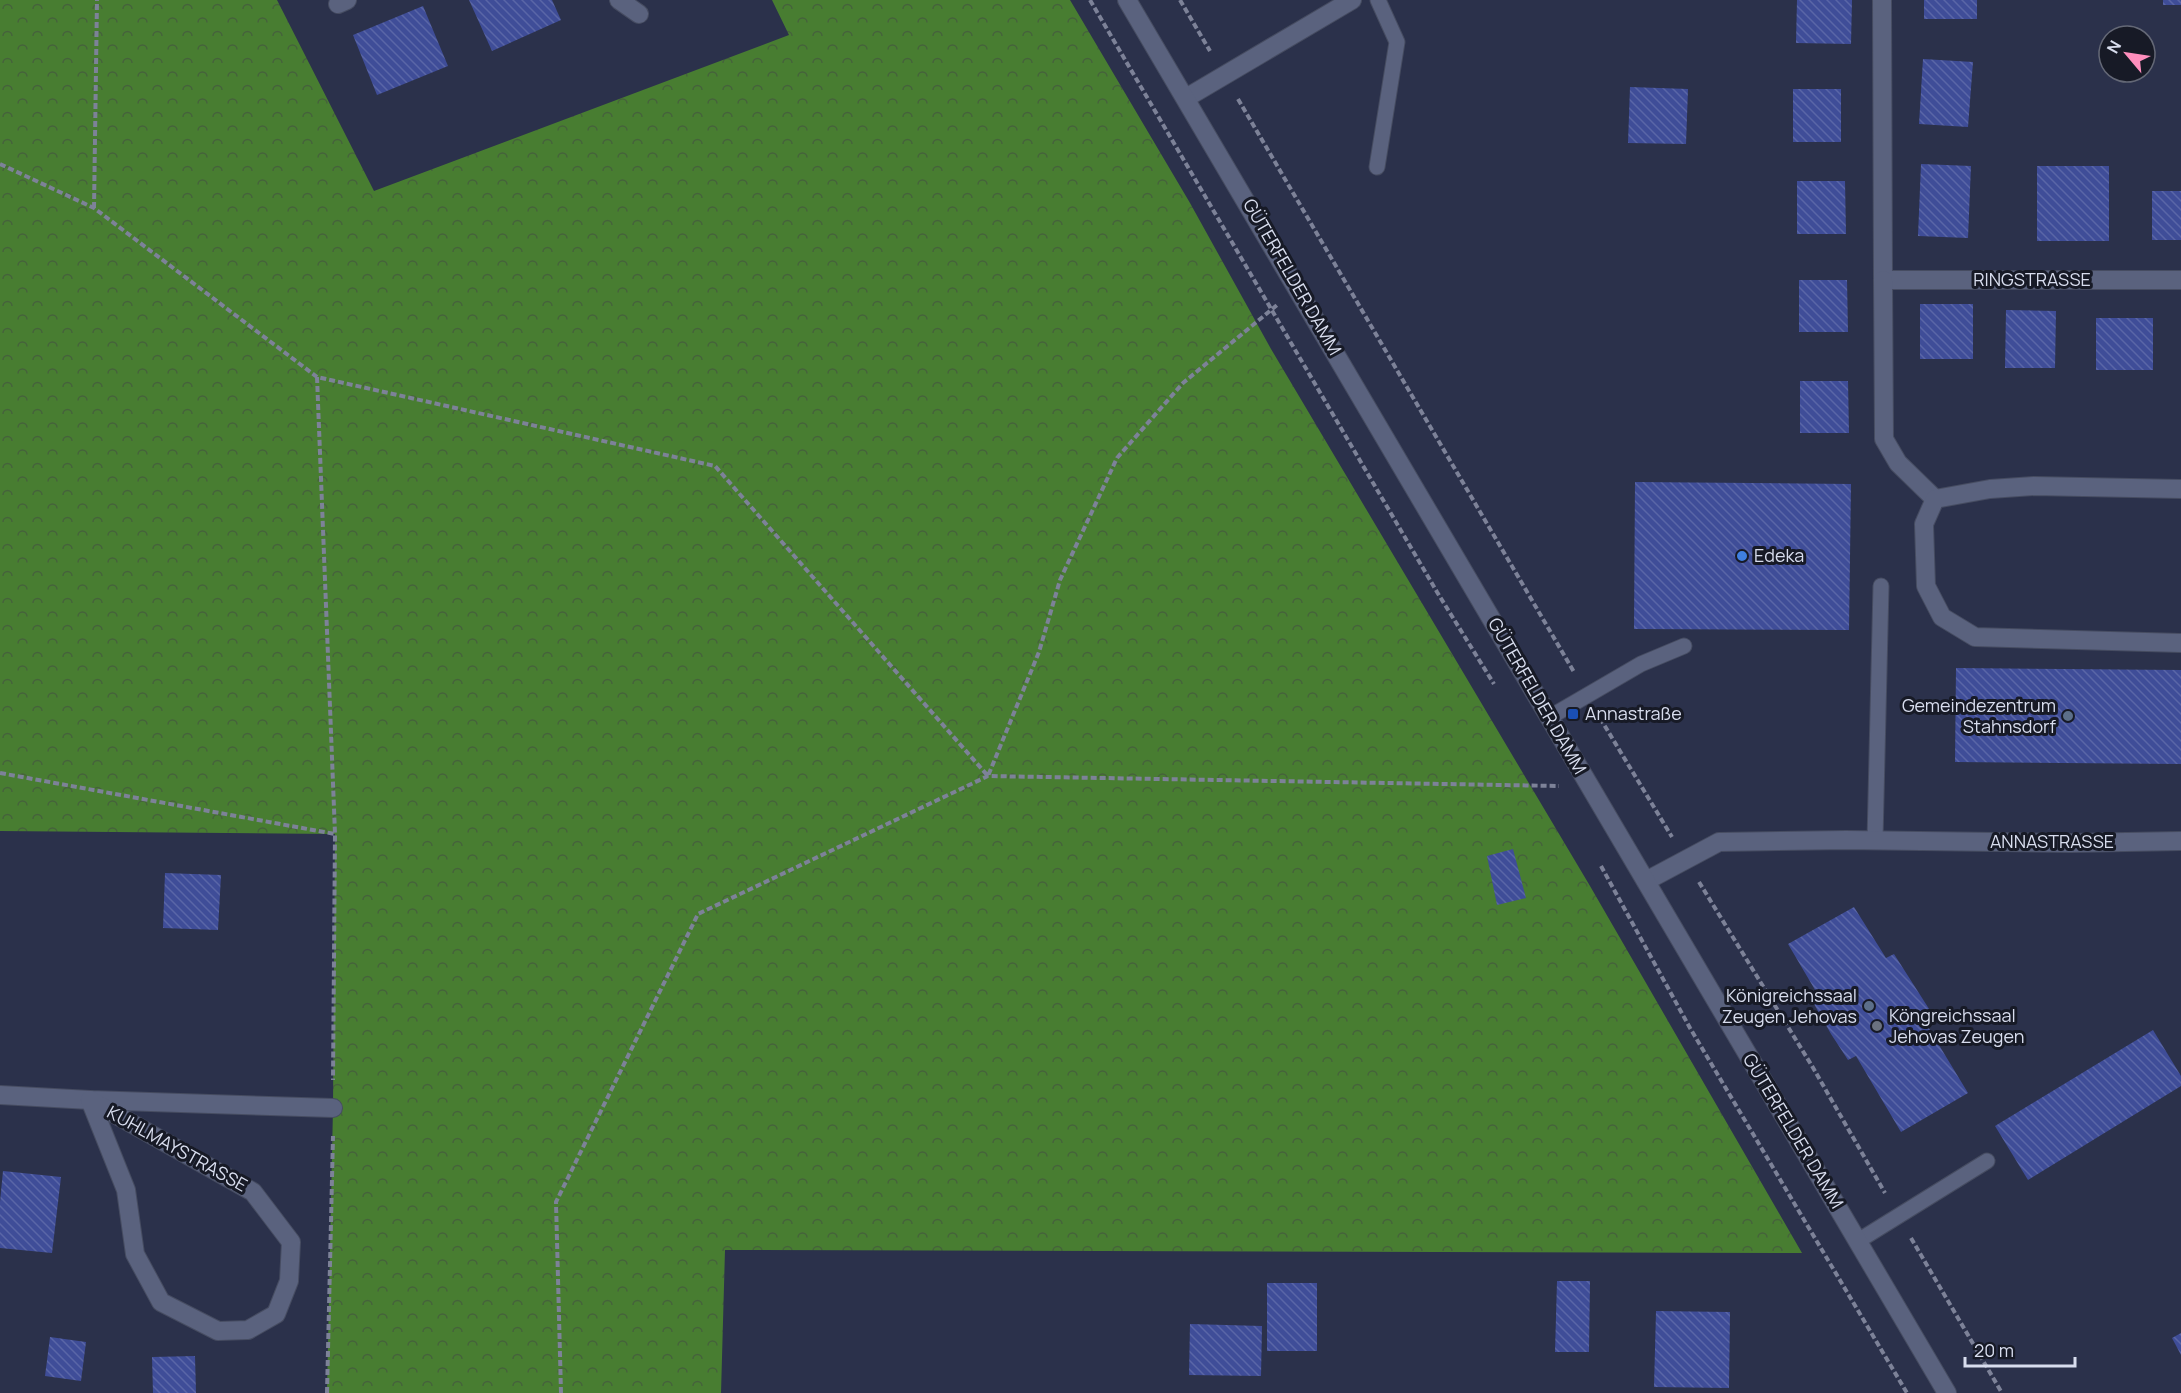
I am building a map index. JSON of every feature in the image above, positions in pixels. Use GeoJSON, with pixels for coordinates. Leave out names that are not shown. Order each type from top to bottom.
{"type":"FeatureCollection","features":[{"type":"Feature","properties":{"kind":"street"},"geometry":{"type":"LineString","coordinates":[[619,0],[639,14]]}},
{"type":"Feature","properties":{"kind":"street","name":"GÜTERFELDER DAMM"},"geometry":{"type":"LineString","coordinates":[[1127,0],[1947,1393]]}},
{"type":"Feature","properties":{"kind":"street"},"geometry":{"type":"LineString","coordinates":[[1186,98],[1352,0]]}},
{"type":"Feature","properties":{"kind":"street"},"geometry":{"type":"LineString","coordinates":[[1882,0],[1884,440],[1898,463],[1935,499]]}},
{"type":"Feature","properties":{"kind":"street","name":"RINGSTRASSE"},"geometry":{"type":"LineString","coordinates":[[1883,280],[2181,280]]}},
{"type":"Feature","properties":{"kind":"street"},"geometry":{"type":"LineString","coordinates":[[1935,499],[1990,489],[2034,486],[2181,489]]}},
{"type":"Feature","properties":{"kind":"street"},"geometry":{"type":"LineString","coordinates":[[1935,499],[1924,524],[1926,586],[1942,617],[1975,637],[2181,643]]}},
{"type":"Feature","properties":{"kind":"street","name":"ANNASTRASSE"},"geometry":{"type":"LineString","coordinates":[[1646,881],[1719,842],[2181,841]]}},
{"type":"Feature","properties":{"kind":"street","name":"KUHLMAYSTRASSE"},"geometry":{"type":"LineString","coordinates":[[0,1095],[333,1108]]}},
{"type":"Feature","properties":{"kind":"street","name":"KUHLMAYSTRASSE"},"geometry":{"type":"LineString","coordinates":[[90,1100],[253,1192],[291,1242],[289,1281],[276,1314],[248,1330],[218,1331],[161,1302],[135,1254],[126,1190],[90,1100]]}},
{"type":"Feature","properties":{"kind":"lane"},"geometry":{"type":"LineString","coordinates":[[1377,167],[1397,42],[1378,0]]}},
{"type":"Feature","properties":{"kind":"lane"},"geometry":{"type":"LineString","coordinates":[[1875,840],[1881,586]]}},
{"type":"Feature","properties":{"kind":"lane"},"geometry":{"type":"LineString","coordinates":[[1550,717],[1641,664],[1684,646]]}},
{"type":"Feature","properties":{"kind":"lane"},"geometry":{"type":"LineString","coordinates":[[1858,1241],[1987,1161]]}},
{"type":"Feature","properties":{"kind":"path"},"geometry":{"type":"LineString","coordinates":[[94,208],[97,0]]}},
{"type":"Feature","properties":{"kind":"path"},"geometry":{"type":"LineString","coordinates":[[1090,0],[1437,592],[1497,689]]}},
{"type":"Feature","properties":{"kind":"path"},"geometry":{"type":"LineString","coordinates":[[1180,0],[1587,696],[1812,1066],[2002,1393]]}},
{"type":"Feature","properties":{"kind":"path"},"geometry":{"type":"LineString","coordinates":[[0,164],[94,208],[317,377],[715,466],[988,776]]}},
{"type":"Feature","properties":{"kind":"path"},"geometry":{"type":"LineString","coordinates":[[988,776],[1039,652],[1060,580],[1117,458],[1184,383],[1298,288]]}},
{"type":"Feature","properties":{"kind":"path"},"geometry":{"type":"LineString","coordinates":[[317,377],[335,834],[333,1108],[327,1393]]}},
{"type":"Feature","properties":{"kind":"path"},"geometry":{"type":"LineString","coordinates":[[0,773],[335,834]]}},
{"type":"Feature","properties":{"kind":"path"},"geometry":{"type":"LineString","coordinates":[[561,1393],[556,1202],[698,914],[988,776],[1590,787]]}},
{"type":"Feature","properties":{"kind":"path"},"geometry":{"type":"LineString","coordinates":[[1551,777],[1563,797]]}},
{"type":"Feature","properties":{"kind":"path"},"geometry":{"type":"LineString","coordinates":[[1598,860],[1690,1028],[1907,1393]]}},
{"type":"Feature","properties":{"kind":"green space"},"geometry":{"type":"Polygon","coordinates":[[[0,0],[277,0],[374,191],[789,35],[772,0],[1070,0],[1190,203],[1271,349],[1590,886],[1802,1253],[725,1250],[721,1393],[327,1393],[333,1108],[335,834],[0,831],[0,0]]]}},
{"type":"Feature","properties":{"kind":"building"},"geometry":{"type":"Polygon","coordinates":[[[469,0],[552,0],[561,20],[492,51],[469,0]]]}},
{"type":"Feature","properties":{"kind":"building"},"geometry":{"type":"Polygon","coordinates":[[[1797,0],[1852,0],[1851,44],[1796,43],[1797,0]]]}},
{"type":"Feature","properties":{"kind":"building"},"geometry":{"type":"Polygon","coordinates":[[[1924,0],[1977,0],[1977,19],[1924,19],[1924,0]]]}},
{"type":"Feature","properties":{"kind":"building"},"geometry":{"type":"Polygon","coordinates":[[[2163,0],[2181,0],[2181,5],[2163,5],[2163,0]]]}},
{"type":"Feature","properties":{"kind":"building"},"geometry":{"type":"Polygon","coordinates":[[[423,6],[448,66],[377,95],[353,35],[423,6]]]}},
{"type":"Feature","properties":{"kind":"building"},"geometry":{"type":"Polygon","coordinates":[[[1923,59],[1973,62],[1968,127],[1919,124],[1923,59]]]}},
{"type":"Feature","properties":{"kind":"building"},"geometry":{"type":"Polygon","coordinates":[[[1630,87],[1688,89],[1686,144],[1628,143],[1630,87]]]}},
{"type":"Feature","properties":{"kind":"building"},"geometry":{"type":"Polygon","coordinates":[[[1793,89],[1841,89],[1841,142],[1793,142],[1793,89]]]}},
{"type":"Feature","properties":{"kind":"building"},"geometry":{"type":"Polygon","coordinates":[[[1921,164],[1971,166],[1968,238],[1918,236],[1921,164]]]}},
{"type":"Feature","properties":{"kind":"building"},"geometry":{"type":"Polygon","coordinates":[[[2037,166],[2109,166],[2109,241],[2037,241],[2037,166]]]}},
{"type":"Feature","properties":{"kind":"building"},"geometry":{"type":"Polygon","coordinates":[[[1797,181],[1845,181],[1846,234],[1797,234],[1797,181]]]}},
{"type":"Feature","properties":{"kind":"building"},"geometry":{"type":"Polygon","coordinates":[[[2152,191],[2181,191],[2181,240],[2152,240],[2152,191]]]}},
{"type":"Feature","properties":{"kind":"building"},"geometry":{"type":"Polygon","coordinates":[[[1799,280],[1847,280],[1848,332],[1799,332],[1799,280]]]}},
{"type":"Feature","properties":{"kind":"building"},"geometry":{"type":"Polygon","coordinates":[[[1920,304],[1973,304],[1973,359],[1920,359],[1920,304]]]}},
{"type":"Feature","properties":{"kind":"building"},"geometry":{"type":"Polygon","coordinates":[[[2006,310],[2056,311],[2055,368],[2005,368],[2006,310]]]}},
{"type":"Feature","properties":{"kind":"building"},"geometry":{"type":"Polygon","coordinates":[[[2096,318],[2153,318],[2153,370],[2096,370],[2096,318]]]}},
{"type":"Feature","properties":{"kind":"building"},"geometry":{"type":"Polygon","coordinates":[[[1800,381],[1848,381],[1849,433],[1800,433],[1800,381]]]}},
{"type":"Feature","properties":{"kind":"building","name":"Edeka"},"geometry":{"type":"Polygon","coordinates":[[[1635,482],[1851,484],[1849,630],[1634,629],[1635,482]]]}},
{"type":"Feature","properties":{"kind":"building","name":"Gemeindezentrum Stahnsdorf"},"geometry":{"type":"Polygon","coordinates":[[[1956,668],[2181,670],[2181,764],[1955,762],[1956,668]]]}},
{"type":"Feature","properties":{"kind":"building"},"geometry":{"type":"Polygon","coordinates":[[[1513,849],[1526,898],[1497,905],[1487,856],[1513,849]]]}},
{"type":"Feature","properties":{"kind":"building"},"geometry":{"type":"Polygon","coordinates":[[[165,873],[221,875],[218,930],[163,928],[165,873]]]}},
{"type":"Feature","properties":{"kind":"building","name":"Köngreichssaal Jehovas Zeugen"},"geometry":{"type":"Polygon","coordinates":[[[1854,907],[1886,958],[1894,954],[1931,1012],[1922,1017],[1968,1093],[1901,1132],[1856,1056],[1848,1060],[1831,1034],[1814,1004],[1821,1000],[1788,944],[1854,907]]]}},
{"type":"Feature","properties":{"kind":"building"},"geometry":{"type":"Polygon","coordinates":[[[2153,1030],[2181,1076],[2181,1086],[2028,1180],[1995,1126],[2153,1030]]]}},
{"type":"Feature","properties":{"kind":"building"},"geometry":{"type":"Polygon","coordinates":[[[3,1171],[61,1177],[52,1253],[0,1248],[3,1171]]]}},
{"type":"Feature","properties":{"kind":"building"},"geometry":{"type":"Polygon","coordinates":[[[1557,1281],[1590,1281],[1589,1352],[1555,1352],[1557,1281]]]}},
{"type":"Feature","properties":{"kind":"building"},"geometry":{"type":"Polygon","coordinates":[[[1267,1283],[1317,1283],[1317,1351],[1267,1351],[1267,1283]]]}},
{"type":"Feature","properties":{"kind":"building"},"geometry":{"type":"Polygon","coordinates":[[[1656,1311],[1730,1312],[1729,1388],[1654,1387],[1656,1311]]]}},
{"type":"Feature","properties":{"kind":"building"},"geometry":{"type":"Polygon","coordinates":[[[1190,1324],[1262,1326],[1261,1376],[1189,1375],[1190,1324]]]}},
{"type":"Feature","properties":{"kind":"building"},"geometry":{"type":"Polygon","coordinates":[[[2181,1333],[2181,1355],[2172,1338],[2181,1333]]]}},
{"type":"Feature","properties":{"kind":"building"},"geometry":{"type":"Polygon","coordinates":[[[50,1337],[86,1342],[81,1381],[45,1376],[50,1337]]]}},
{"type":"Feature","properties":{"kind":"building"},"geometry":{"type":"Polygon","coordinates":[[[195,1356],[196,1393],[153,1393],[152,1357],[195,1356]]]}},
{"type":"Feature","properties":{"kind":"place","name":"Edeka"},"geometry":{"type":"Point","coordinates":[1742,556]}},
{"type":"Feature","properties":{"kind":"place","name":"Annastraße"},"geometry":{"type":"Point","coordinates":[1573,714]}},
{"type":"Feature","properties":{"kind":"place","name":"Gemeindezentrum Stahnsdorf"},"geometry":{"type":"Point","coordinates":[2068,716]}},
{"type":"Feature","properties":{"kind":"place","name":"Königreichssaal Zeugen Jehovas"},"geometry":{"type":"Point","coordinates":[1869,1006]}},
{"type":"Feature","properties":{"kind":"place","name":"Köngreichssaal Jehovas Zeugen"},"geometry":{"type":"Point","coordinates":[1877,1026]}}]}
